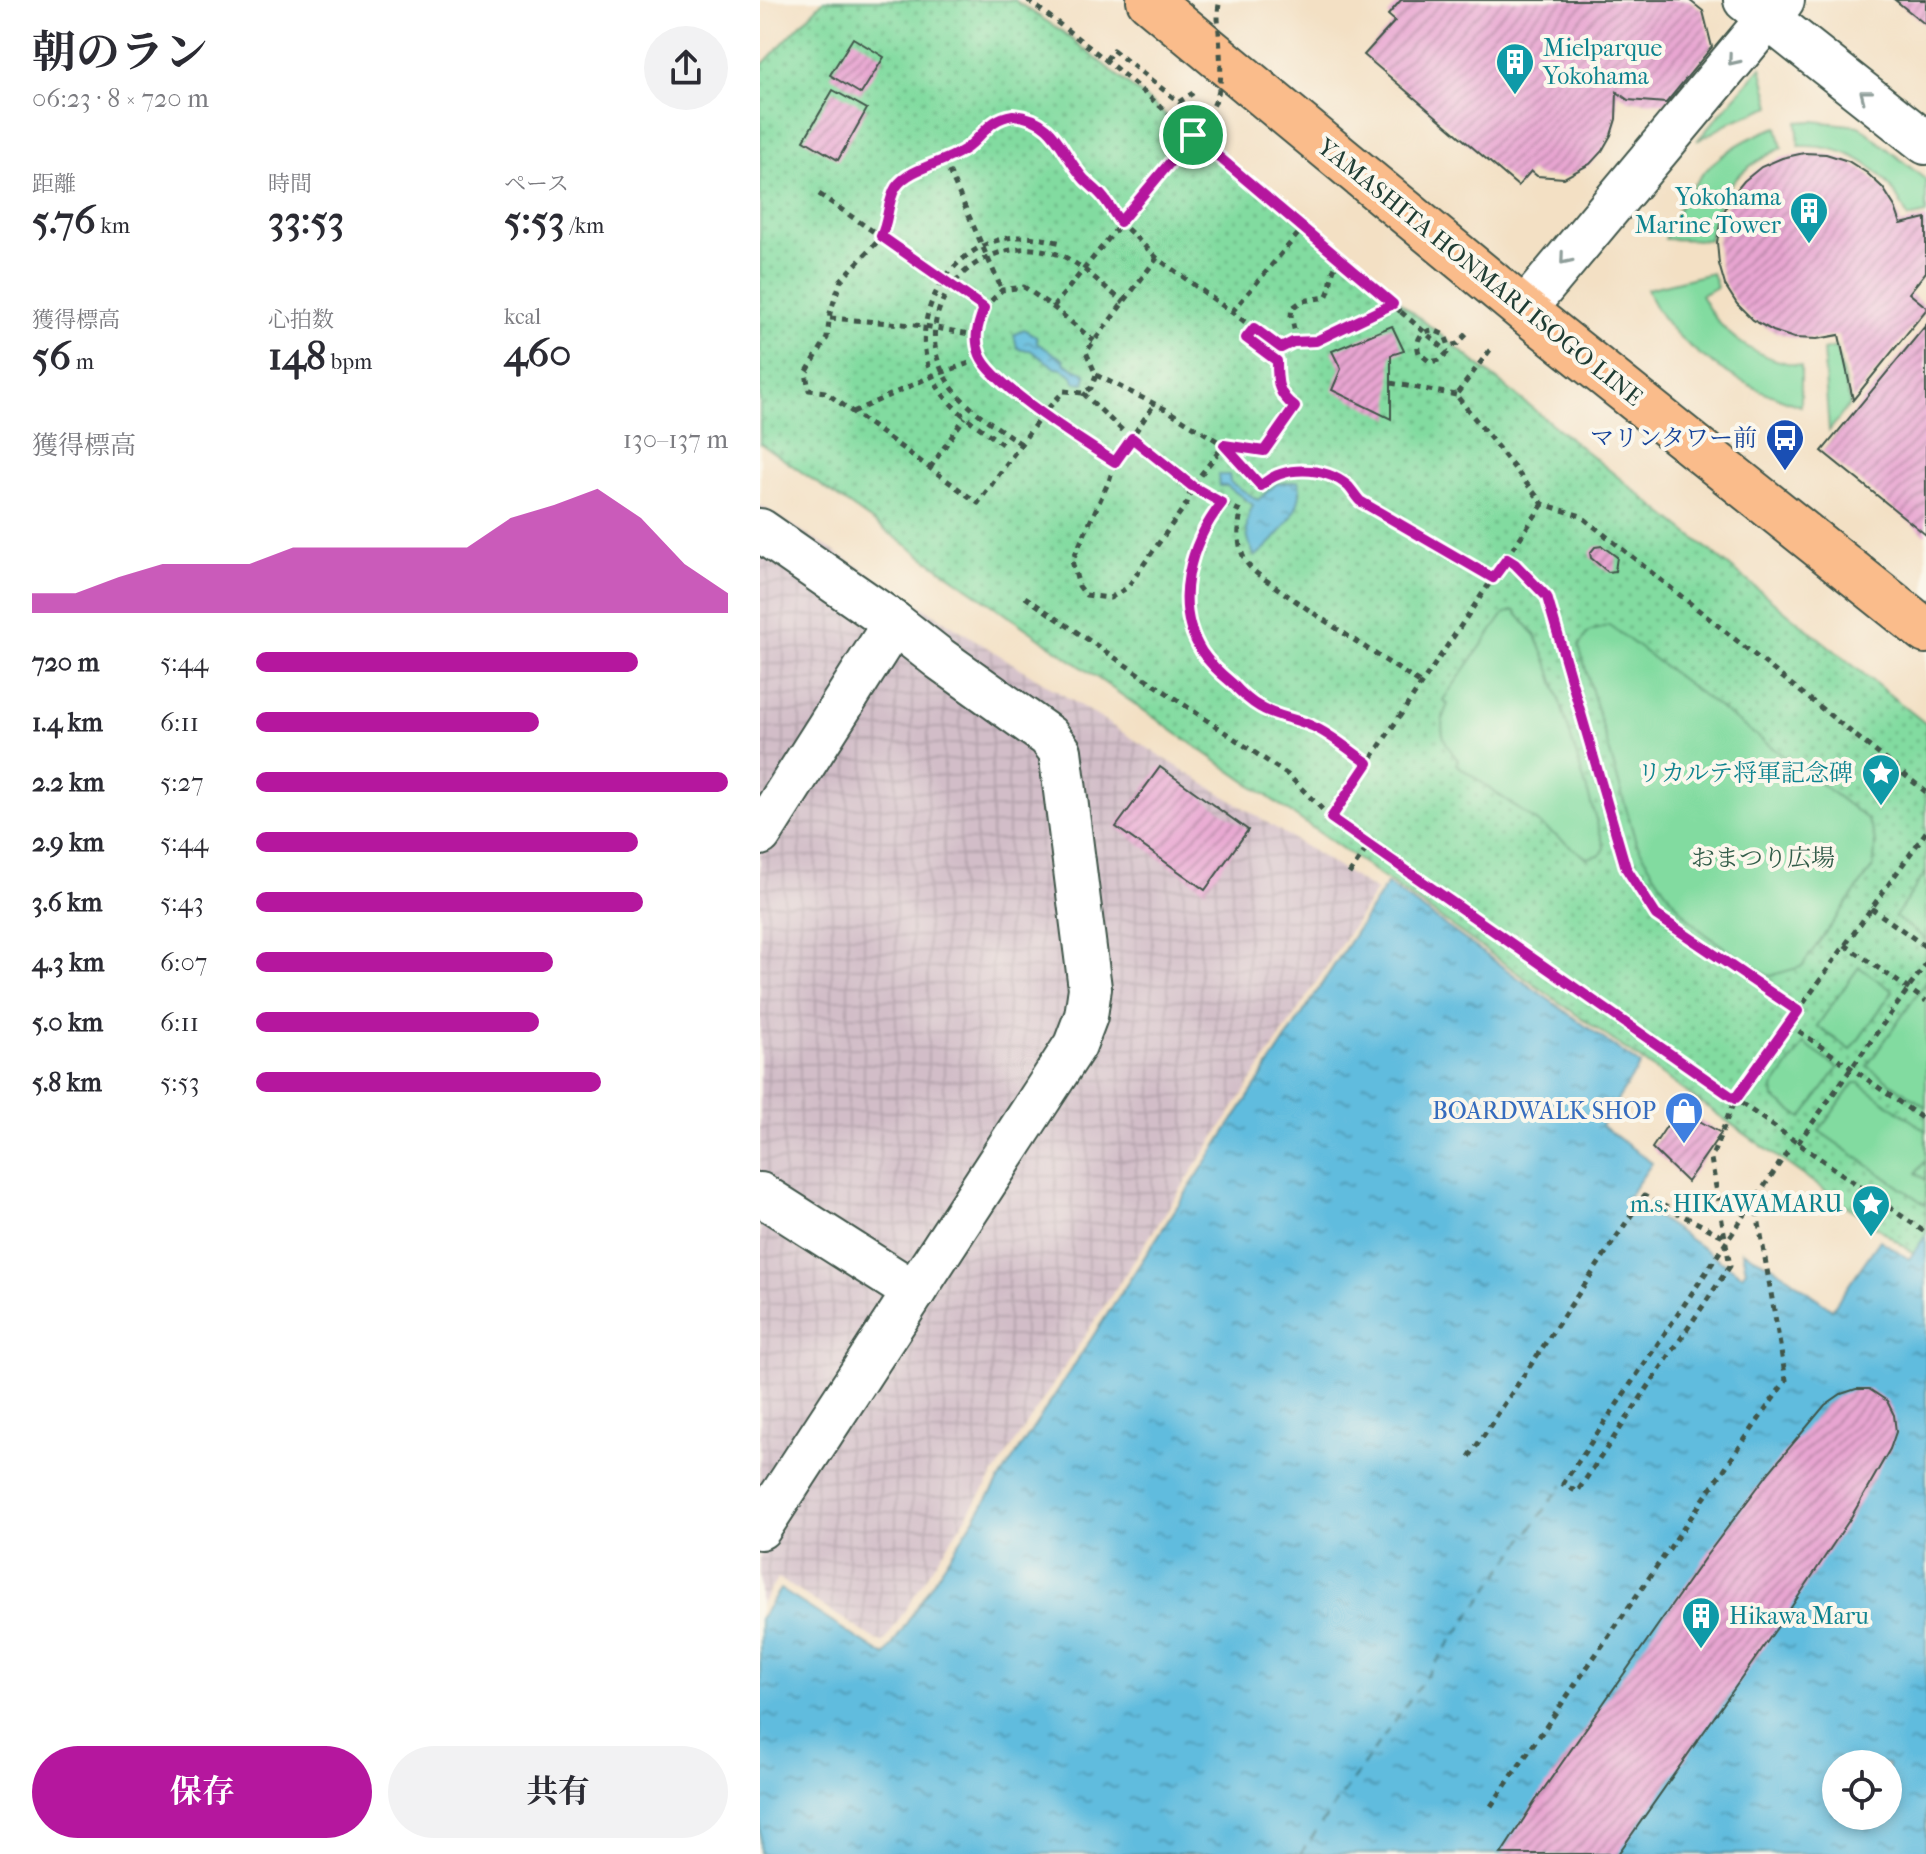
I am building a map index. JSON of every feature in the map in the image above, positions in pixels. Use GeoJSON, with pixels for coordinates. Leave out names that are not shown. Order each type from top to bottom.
{"type":"FeatureCollection","features":[{"type":"Feature","properties":{"kind":"main road","name":"YAMASHITA HONMARI ISOGO LINE"},"geometry":{"type":"LineString","coordinates":[[1149,0],[1524,310],[1926,631]]}},
{"type":"Feature","properties":{"kind":"street"},"geometry":{"type":"LineString","coordinates":[[1524,310],[1765,6],[1926,143]]}},
{"type":"Feature","properties":{"kind":"street"},"geometry":{"type":"LineString","coordinates":[[760,530],[1048,736],[1060,751],[1090,988],[1086,1016],[1075,1045],[760,1528]]}},
{"type":"Feature","properties":{"kind":"street"},"geometry":{"type":"LineString","coordinates":[[760,834],[894,623]]}},
{"type":"Feature","properties":{"kind":"street"},"geometry":{"type":"LineString","coordinates":[[760,1194],[914,1292]]}},
{"type":"Feature","properties":{"kind":"path"},"geometry":{"type":"LineString","coordinates":[[1028,0],[1106,60],[1448,349]]}},
{"type":"Feature","properties":{"kind":"path"},"geometry":{"type":"LineString","coordinates":[[1053,307],[1214,107],[1220,92],[1220,0]]}},
{"type":"Feature","properties":{"kind":"path"},"geometry":{"type":"LineString","coordinates":[[1106,60],[1113,50],[1179,102],[1193,93]]}},
{"type":"Feature","properties":{"kind":"path"},"geometry":{"type":"LineString","coordinates":[[1393,304],[1316,341],[1297,341],[1281,348],[1157,258],[1120,222],[1101,195],[1083,178],[1067,151],[1047,127],[1035,119],[1013,115],[985,128],[969,147],[907,177],[896,187],[881,236],[841,280],[827,338],[806,373],[809,390],[825,392],[978,503],[1042,415],[1064,391],[1083,393],[1132,438],[1192,486],[1241,511],[1238,526],[1240,544],[1244,559],[1252,569],[1421,684]]}},
{"type":"Feature","properties":{"kind":"path"},"geometry":{"type":"LineString","coordinates":[[944,159],[1002,290]]}},
{"type":"Feature","properties":{"kind":"path"},"geometry":{"type":"LineString","coordinates":[[819,194],[984,308]]}},
{"type":"Feature","properties":{"kind":"path"},"geometry":{"type":"LineString","coordinates":[[1232,312],[1303,228]]}},
{"type":"Feature","properties":{"kind":"path"},"geometry":{"type":"LineString","coordinates":[[1002,444],[951,405],[932,376],[924,352],[925,326],[935,291],[965,257],[982,247],[1004,239],[1022,237],[1062,243]]}},
{"type":"Feature","properties":{"kind":"path"},"geometry":{"type":"LineString","coordinates":[[1021,444],[955,394],[943,373],[936,353],[936,328],[951,285],[986,255],[1034,248],[1057,253],[1124,302]]}},
{"type":"Feature","properties":{"kind":"path"},"geometry":{"type":"LineString","coordinates":[[1157,258],[1086,352],[1096,375],[1155,403],[1224,445],[1261,486],[1271,475],[1298,470],[1337,480],[1360,501],[1493,578]]}},
{"type":"Feature","properties":{"kind":"path"},"geometry":{"type":"LineString","coordinates":[[1297,341],[1292,308],[1302,301],[1326,297],[1332,269],[1340,259]]}},
{"type":"Feature","properties":{"kind":"path"},"geometry":{"type":"LineString","coordinates":[[1095,341],[1024,287],[1002,290],[984,308],[975,335],[981,359],[1042,415],[1115,462]]}},
{"type":"Feature","properties":{"kind":"path"},"geometry":{"type":"LineString","coordinates":[[830,318],[925,326],[975,335]]}},
{"type":"Feature","properties":{"kind":"path"},"geometry":{"type":"LineString","coordinates":[[1224,445],[1264,451],[1295,407],[1280,394],[1277,361],[1246,338],[1254,328]]}},
{"type":"Feature","properties":{"kind":"path"},"geometry":{"type":"LineString","coordinates":[[1448,349],[1445,335],[1433,330],[1422,334],[1417,341],[1419,353],[1430,362],[1440,360],[1469,332]]}},
{"type":"Feature","properties":{"kind":"path"},"geometry":{"type":"LineString","coordinates":[[1456,395],[1490,350]]}},
{"type":"Feature","properties":{"kind":"path"},"geometry":{"type":"LineString","coordinates":[[853,412],[932,376],[981,359]]}},
{"type":"Feature","properties":{"kind":"path"},"geometry":{"type":"LineString","coordinates":[[1083,393],[1091,388],[1096,375]]}},
{"type":"Feature","properties":{"kind":"path"},"geometry":{"type":"LineString","coordinates":[[1391,383],[1456,395],[1543,504],[1581,516],[1926,792]]}},
{"type":"Feature","properties":{"kind":"path"},"geometry":{"type":"LineString","coordinates":[[1155,403],[1115,462],[1072,561],[1079,586],[1086,595],[1110,598],[1127,588],[1187,503],[1192,486],[1224,445]]}},
{"type":"Feature","properties":{"kind":"path"},"geometry":{"type":"LineString","coordinates":[[930,468],[965,417]]}},
{"type":"Feature","properties":{"kind":"path"},"geometry":{"type":"LineString","coordinates":[[1222,503],[1201,533],[1187,588],[1192,629],[1202,651],[1257,706],[1281,718],[1311,725],[1368,763]]}},
{"type":"Feature","properties":{"kind":"path"},"geometry":{"type":"LineString","coordinates":[[1331,818],[1543,504]]}},
{"type":"Feature","properties":{"kind":"path"},"geometry":{"type":"LineString","coordinates":[[1507,559],[1547,597],[1626,868],[1656,915],[1798,1011]]}},
{"type":"Feature","properties":{"kind":"path"},"geometry":{"type":"LineString","coordinates":[[1025,597],[1288,775],[1331,818],[1926,1233]]}},
{"type":"Feature","properties":{"kind":"path"},"geometry":{"type":"LineString","coordinates":[[1788,1151],[1727,1239],[1719,1252],[1702,1278],[1607,1420],[1563,1484],[1577,1492],[1730,1266],[1727,1251],[1725,1236],[1713,1174],[1711,1159],[1735,1099],[1926,832]]}},
{"type":"Feature","properties":{"kind":"path"},"geometry":{"type":"LineString","coordinates":[[1349,874],[1369,845]]}},
{"type":"Feature","properties":{"kind":"path"},"geometry":{"type":"LineString","coordinates":[[1871,908],[1926,947]]}},
{"type":"Feature","properties":{"kind":"path"},"geometry":{"type":"LineString","coordinates":[[1845,945],[1926,1001]]}},
{"type":"Feature","properties":{"kind":"path"},"geometry":{"type":"LineString","coordinates":[[1798,1143],[1926,964]]}},
{"type":"Feature","properties":{"kind":"path"},"geometry":{"type":"LineString","coordinates":[[1789,1024],[1926,1121]]}},
{"type":"Feature","properties":{"kind":"path"},"geometry":{"type":"LineString","coordinates":[[1469,1457],[1644,1196],[1727,1239]]}},
{"type":"Feature","properties":{"kind":"path"},"geometry":{"type":"LineString","coordinates":[[1491,1806],[1786,1380],[1755,1199]]}},
{"type":"Feature","properties":{"kind":"shaded area"},"geometry":{"type":"Polygon","coordinates":[[[760,505],[1376,891],[883,1644],[778,1578],[760,1605],[760,505]]]}},
{"type":"Feature","properties":{"kind":"green space"},"geometry":{"type":"Polygon","coordinates":[[[824,0],[1014,0],[1063,32],[1926,724],[1926,1262],[1350,854],[760,443],[760,67],[824,0]]]}},
{"type":"Feature","properties":{"kind":"green space"},"geometry":{"type":"Polygon","coordinates":[[[1761,67],[1771,106],[1733,121],[1697,141],[1761,67]]]}},
{"type":"Feature","properties":{"kind":"green space"},"geometry":{"type":"Polygon","coordinates":[[[1797,122],[1859,126],[1926,180],[1926,214],[1908,218],[1890,186],[1866,164],[1835,150],[1799,146],[1797,122]]]}},
{"type":"Feature","properties":{"kind":"green space"},"geometry":{"type":"Polygon","coordinates":[[[1777,127],[1782,148],[1752,164],[1732,183],[1718,207],[1709,240],[1665,239],[1683,200],[1707,169],[1738,145],[1777,127]]]}},
{"type":"Feature","properties":{"kind":"green space"},"geometry":{"type":"Polygon","coordinates":[[[1712,273],[1717,287],[1701,295],[1709,310],[1730,334],[1755,351],[1801,366],[1801,406],[1734,377],[1690,347],[1657,310],[1647,289],[1712,273]]]}},
{"type":"Feature","properties":{"kind":"green space"},"geometry":{"type":"Polygon","coordinates":[[[1836,347],[1850,404],[1829,431],[1823,350],[1836,347]]]}},
{"type":"Feature","properties":{"kind":"green space"},"geometry":{"type":"Polygon","coordinates":[[[1514,610],[1536,636],[1550,669],[1604,846],[1599,855],[1587,858],[1456,764],[1458,760],[1445,740],[1442,727],[1448,704],[1443,700],[1504,614],[1514,610]]]}},
{"type":"Feature","properties":{"kind":"green space","name":"おまつり広場"},"geometry":{"type":"Polygon","coordinates":[[[1609,625],[1870,824],[1875,842],[1873,867],[1801,967],[1769,976],[1704,933],[1669,895],[1635,839],[1579,646],[1588,632],[1609,625]]]}},
{"type":"Feature","properties":{"kind":"green space"},"geometry":{"type":"Polygon","coordinates":[[[1926,872],[1926,939],[1895,917],[1926,872]]]}},
{"type":"Feature","properties":{"kind":"green space"},"geometry":{"type":"Polygon","coordinates":[[[1859,967],[1893,991],[1851,1050],[1817,1026],[1859,967]]]}},
{"type":"Feature","properties":{"kind":"green space"},"geometry":{"type":"Polygon","coordinates":[[[1926,982],[1926,1107],[1867,1066],[1926,982]]]}},
{"type":"Feature","properties":{"kind":"green space"},"geometry":{"type":"Polygon","coordinates":[[[1804,1044],[1838,1068],[1802,1118],[1774,1098],[1773,1088],[1804,1044]]]}},
{"type":"Feature","properties":{"kind":"green space"},"geometry":{"type":"Polygon","coordinates":[[[1854,1083],[1859,1083],[1926,1131],[1926,1160],[1916,1173],[1926,1180],[1926,1205],[1819,1131],[1854,1083]]]}},
{"type":"Feature","properties":{"kind":"water"},"geometry":{"type":"Polygon","coordinates":[[[1024,329],[1036,336],[1037,343],[1064,360],[1065,364],[1083,372],[1086,376],[1084,383],[1075,382],[1073,376],[1030,350],[1017,347],[1014,335],[1024,329]]]}},
{"type":"Feature","properties":{"kind":"water"},"geometry":{"type":"Polygon","coordinates":[[[1218,475],[1229,475],[1230,482],[1258,500],[1276,484],[1298,481],[1299,501],[1294,512],[1280,533],[1255,557],[1247,531],[1253,505],[1227,486],[1219,486],[1218,475]]]}},
{"type":"Feature","properties":{"kind":"water"},"geometry":{"type":"Polygon","coordinates":[[[1387,884],[1640,1065],[1601,1125],[1652,1163],[1628,1197],[1742,1275],[1746,1270],[1742,1251],[1774,1267],[1832,1309],[1880,1240],[1909,1259],[1926,1235],[1926,1854],[760,1854],[760,1619],[780,1589],[885,1656],[1387,884]]]}},
{"type":"Feature","properties":{"kind":"building","name":"Mielparque Yokohama"},"geometry":{"type":"Polygon","coordinates":[[[1401,0],[1689,0],[1703,11],[1712,47],[1666,103],[1628,100],[1617,92],[1616,119],[1611,135],[1590,164],[1564,178],[1537,176],[1531,171],[1518,186],[1364,55],[1395,21],[1388,15],[1401,0]]]}},
{"type":"Feature","properties":{"kind":"building"},"geometry":{"type":"Polygon","coordinates":[[[1895,0],[1926,0],[1926,25],[1895,0]]]}},
{"type":"Feature","properties":{"kind":"building"},"geometry":{"type":"Polygon","coordinates":[[[853,38],[884,57],[861,94],[830,75],[853,38]]]}},
{"type":"Feature","properties":{"kind":"building"},"geometry":{"type":"Polygon","coordinates":[[[833,90],[867,109],[838,160],[804,140],[833,90]]]}},
{"type":"Feature","properties":{"kind":"building"},"geometry":{"type":"Polygon","coordinates":[[[1804,153],[1826,154],[1848,161],[1867,173],[1883,188],[1901,224],[1926,218],[1926,272],[1909,293],[1926,310],[1853,400],[1839,335],[1817,339],[1794,338],[1753,320],[1737,304],[1725,285],[1719,264],[1717,242],[1721,219],[1730,198],[1761,167],[1804,153]]]}},
{"type":"Feature","properties":{"kind":"building"},"geometry":{"type":"Polygon","coordinates":[[[1926,325],[1926,535],[1822,451],[1926,325]]]}},
{"type":"Feature","properties":{"kind":"building"},"geometry":{"type":"Polygon","coordinates":[[[1392,326],[1404,351],[1391,355],[1391,419],[1332,390],[1341,369],[1332,351],[1392,326]]]}},
{"type":"Feature","properties":{"kind":"building"},"geometry":{"type":"Polygon","coordinates":[[[1602,546],[1617,557],[1615,571],[1608,572],[1591,558],[1590,553],[1595,547],[1602,546]]]}},
{"type":"Feature","properties":{"kind":"building"},"geometry":{"type":"Polygon","coordinates":[[[1160,767],[1248,830],[1205,890],[1116,827],[1160,767]]]}},
{"type":"Feature","properties":{"kind":"building"},"geometry":{"type":"Polygon","coordinates":[[[1678,1109],[1721,1133],[1687,1182],[1652,1148],[1678,1109]]]}},
{"type":"Feature","properties":{"kind":"building","name":"Hikawa Maru"},"geometry":{"type":"Polygon","coordinates":[[[1869,1389],[1887,1401],[1894,1415],[1896,1432],[1890,1449],[1850,1519],[1788,1612],[1618,1854],[1501,1854],[1706,1556],[1770,1471],[1825,1405],[1841,1394],[1869,1389]]]}},
{"type":"Feature","properties":{"kind":"ferry route"},"geometry":{"type":"LineString","coordinates":[[1300,1854],[1563,1484]]}},
{"type":"Feature","properties":{"kind":"place","name":"Mielparque Yokohama"},"geometry":{"type":"Point","coordinates":[1515,96]}},
{"type":"Feature","properties":{"kind":"place","name":"Yokohama Marine Tower"},"geometry":{"type":"Point","coordinates":[1809,245]}},
{"type":"Feature","properties":{"kind":"place","name":"マリンタワー前"},"geometry":{"type":"Point","coordinates":[1785,472]}},
{"type":"Feature","properties":{"kind":"place","name":"リカルテ将軍記念碑"},"geometry":{"type":"Point","coordinates":[1881,807]}},
{"type":"Feature","properties":{"kind":"place","name":"BOARDWALK SHOP"},"geometry":{"type":"Point","coordinates":[1684,1145]}},
{"type":"Feature","properties":{"kind":"place","name":"m.s. HIKAWAMARU"},"geometry":{"type":"Point","coordinates":[1871,1238]}},
{"type":"Feature","properties":{"kind":"place","name":"Hikawa Maru"},"geometry":{"type":"Point","coordinates":[1701,1650]}},
{"type":"Feature","properties":{"kind":"route"},"geometry":{"type":"LineString","coordinates":[[1026,116],[1047,127],[1067,151],[1083,178],[1101,195],[1120,222],[1193,135],[1393,304],[1316,341],[1302,340],[1281,348],[1254,328],[1246,338],[1277,361],[1280,394],[1295,407],[1264,451],[1224,445],[1261,486],[1271,475],[1298,470],[1337,480],[1360,501],[1493,578],[1507,559],[1547,597],[1626,868],[1656,915],[1798,1011],[1735,1099],[1331,818],[1368,763],[1311,725],[1281,718],[1257,706],[1217,669],[1202,651],[1192,629],[1187,588],[1192,561],[1201,533],[1222,503],[1192,486],[1132,438],[1115,462],[1042,415],[981,359],[975,335],[984,308],[881,236],[896,187],[907,177],[969,147],[985,128],[1004,117],[1026,116]]}}]}
